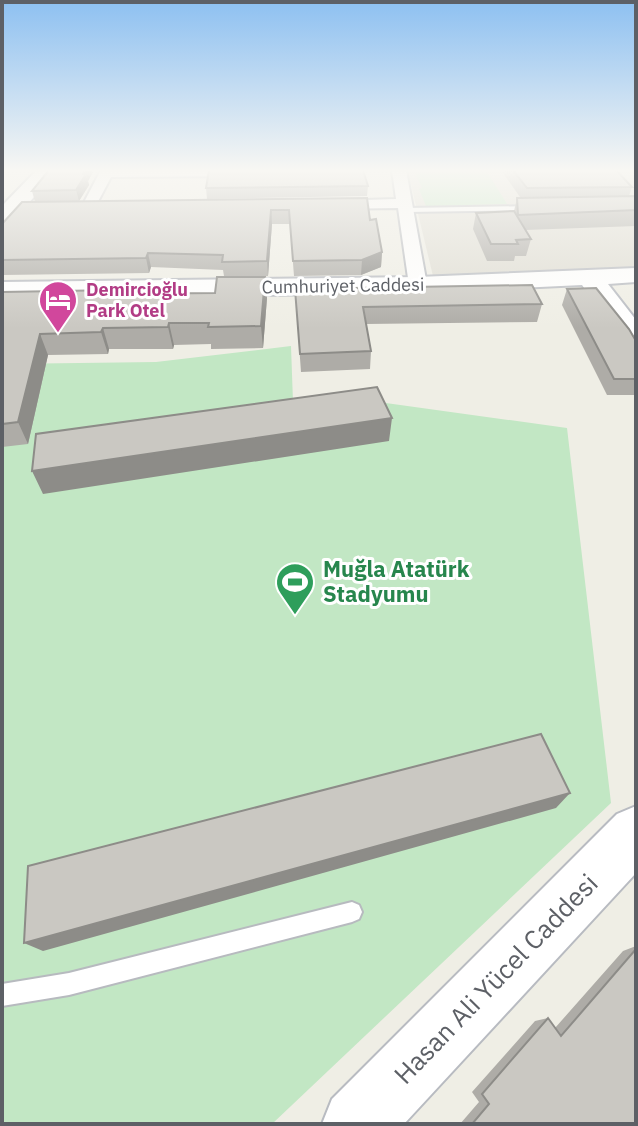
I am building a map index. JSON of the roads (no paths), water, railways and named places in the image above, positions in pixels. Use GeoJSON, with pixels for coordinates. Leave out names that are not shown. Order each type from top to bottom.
{"type":"FeatureCollection","features":[{"type":"Feature","properties":{"kind":"main road","name":"Cumhuriyet Caddesi"},"geometry":{"type":"LineString","coordinates":[[2,290],[636,275]]}},
{"type":"Feature","properties":{"kind":"main road"},"geometry":{"type":"LineString","coordinates":[[590,278],[636,339]]}},
{"type":"Feature","properties":{"kind":"main road","name":"Hasan Ali Yücel Caddesi"},"geometry":{"type":"LineString","coordinates":[[357,1124],[636,833]]}},
{"type":"Feature","properties":{"kind":"street"},"geometry":{"type":"LineString","coordinates":[[392,231],[395,223]]}},
{"type":"Feature","properties":{"kind":"street"},"geometry":{"type":"LineString","coordinates":[[401,223],[405,280]]}},
{"type":"Feature","properties":{"kind":"lane"},"geometry":{"type":"LineString","coordinates":[[2,995],[69,984],[352,912]]}},
{"type":"Feature","properties":{"kind":"place","name":"Demircioğlu Park Otel"},"geometry":{"type":"Point","coordinates":[58,334]}},
{"type":"Feature","properties":{"kind":"place","name":"Muğla Atatürk Stadyumu"},"geometry":{"type":"Point","coordinates":[295,616]}}]}
